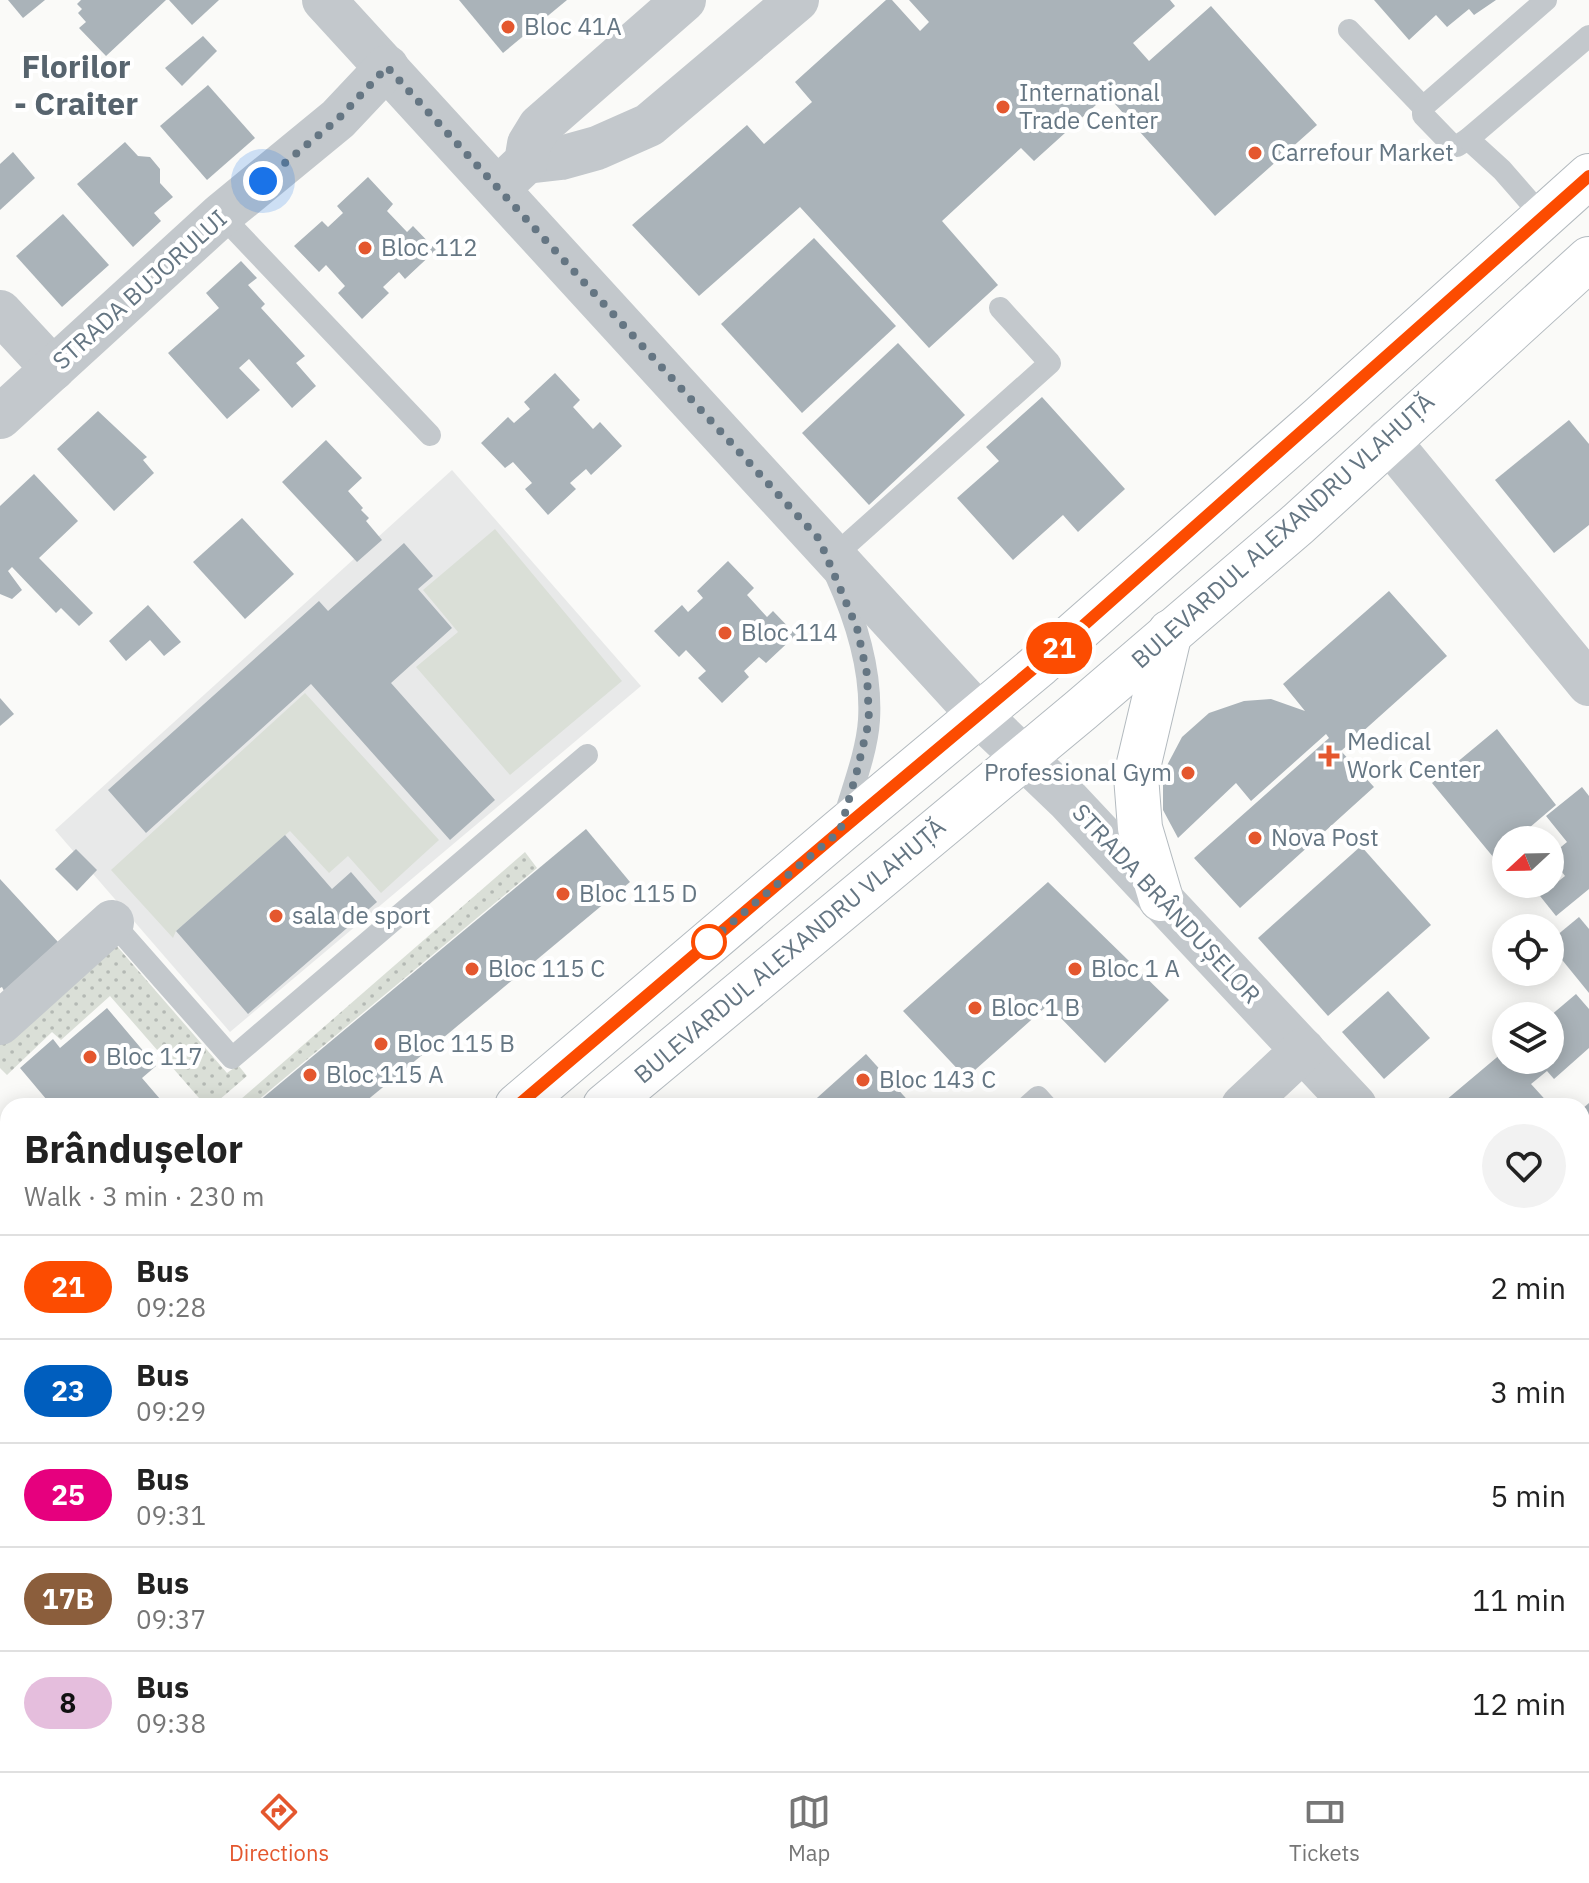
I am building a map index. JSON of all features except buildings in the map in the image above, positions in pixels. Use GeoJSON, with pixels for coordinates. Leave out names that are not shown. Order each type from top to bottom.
{"type":"FeatureCollection","features":[{"type":"Feature","properties":{"kind":"main road"},"geometry":{"type":"LineString","coordinates":[[526,1098],[979,715],[1320,418],[1589,176]]}},
{"type":"Feature","properties":{"kind":"main road","name":"BULEVARDUL ALEXANDRU VLAHUȚĂ"},"geometry":{"type":"LineString","coordinates":[[615,1098],[1298,524],[1589,259]]}},
{"type":"Feature","properties":{"kind":"main road"},"geometry":{"type":"LineString","coordinates":[[1161,899],[1140,828],[1136,776],[1170,632]]}},
{"type":"Feature","properties":{"kind":"street","name":"STRADA BRÂNDUȘELOR"},"geometry":{"type":"LineString","coordinates":[[324,0],[387,67],[512,176],[827,548],[979,715],[1024,756],[1348,1098]]}},
{"type":"Feature","properties":{"kind":"street"},"geometry":{"type":"LineString","coordinates":[[512,176],[540,126],[684,0]]}},
{"type":"Feature","properties":{"kind":"street"},"geometry":{"type":"LineString","coordinates":[[512,176],[597,148],[649,125],[797,0]]}},
{"type":"Feature","properties":{"kind":"street","name":"STRADA BUJORULUI"},"geometry":{"type":"LineString","coordinates":[[0,417],[221,215],[338,119],[387,67]]}},
{"type":"Feature","properties":{"kind":"street"},"geometry":{"type":"LineString","coordinates":[[0,312],[53,369]]}},
{"type":"Feature","properties":{"kind":"street"},"geometry":{"type":"LineString","coordinates":[[1388,440],[1589,684]]}},
{"type":"Feature","properties":{"kind":"street"},"geometry":{"type":"LineString","coordinates":[[0,1023],[112,922]]}},
{"type":"Feature","properties":{"kind":"street"},"geometry":{"type":"LineString","coordinates":[[1252,1098],[1303,1050]]}},
{"type":"Feature","properties":{"kind":"lane"},"geometry":{"type":"LineString","coordinates":[[1423,107],[1546,0]]}},
{"type":"Feature","properties":{"kind":"lane"},"geometry":{"type":"LineString","coordinates":[[1349,30],[1423,107],[1423,115],[1452,145],[1457,146],[1589,36]]}},
{"type":"Feature","properties":{"kind":"lane"},"geometry":{"type":"LineString","coordinates":[[1468,139],[1502,170],[1543,217]]}},
{"type":"Feature","properties":{"kind":"lane"},"geometry":{"type":"LineString","coordinates":[[221,215],[430,435]]}},
{"type":"Feature","properties":{"kind":"lane"},"geometry":{"type":"LineString","coordinates":[[840,831],[869,721],[867,674],[857,628],[827,548],[1050,363],[1000,308]]}},
{"type":"Feature","properties":{"kind":"lane"},"geometry":{"type":"LineString","coordinates":[[112,922],[232,1058],[587,755]]}},
{"type":"Feature","properties":{"kind":"shaded area"},"geometry":{"type":"Polygon","coordinates":[[[452,470],[641,686],[230,1032],[55,830],[452,470]]]}},
{"type":"Feature","properties":{"kind":"shaded area"},"geometry":{"type":"Polygon","coordinates":[[[495,529],[622,681],[510,775],[416,667],[458,632],[423,590],[495,529]]]}},
{"type":"Feature","properties":{"kind":"shaded area"},"geometry":{"type":"Polygon","coordinates":[[[305,693],[439,840],[381,893],[348,856],[329,873],[290,831],[176,931],[173,938],[111,870],[305,693]]]}},
{"type":"Feature","properties":{"kind":"shaded area"},"geometry":{"type":"Polygon","coordinates":[[[525,852],[537,868],[261,1098],[242,1098],[525,852]]]}},
{"type":"Feature","properties":{"kind":"shaded area"},"geometry":{"type":"Polygon","coordinates":[[[109,937],[227,1073],[238,1065],[247,1076],[221,1098],[199,1098],[110,996],[61,1040],[52,1032],[7,1075],[0,1068],[0,1036],[109,937]]]}},
{"type":"Feature","properties":{"kind":"bus line","name":"21"},"geometry":{"type":"LineString","coordinates":[[526,1098],[1057,649],[1589,176]]}},
{"type":"Feature","properties":{"kind":"place","name":"Bloc 41A"},"geometry":{"type":"Point","coordinates":[508,27]}},
{"type":"Feature","properties":{"kind":"place","name":"International Trade Center"},"geometry":{"type":"Point","coordinates":[1003,107]}},
{"type":"Feature","properties":{"kind":"place","name":"Carrefour Market"},"geometry":{"type":"Point","coordinates":[1255,153]}},
{"type":"Feature","properties":{"kind":"place","name":"Bloc 112"},"geometry":{"type":"Point","coordinates":[365,248]}},
{"type":"Feature","properties":{"kind":"place","name":"Bloc 114"},"geometry":{"type":"Point","coordinates":[725,633]}},
{"type":"Feature","properties":{"kind":"place","name":"Medical Work Center"},"geometry":{"type":"Point","coordinates":[1329,756]}},
{"type":"Feature","properties":{"kind":"place","name":"Professional Gym"},"geometry":{"type":"Point","coordinates":[1188,773]}},
{"type":"Feature","properties":{"kind":"place","name":"Nova Post"},"geometry":{"type":"Point","coordinates":[1255,838]}},
{"type":"Feature","properties":{"kind":"place","name":"Bloc 115 D"},"geometry":{"type":"Point","coordinates":[563,894]}},
{"type":"Feature","properties":{"kind":"place","name":"sala de sport"},"geometry":{"type":"Point","coordinates":[276,916]}},
{"type":"Feature","properties":{"kind":"place","name":"Bloc 115 C"},"geometry":{"type":"Point","coordinates":[472,969]}},
{"type":"Feature","properties":{"kind":"place","name":"Bloc 1 A"},"geometry":{"type":"Point","coordinates":[1075,969]}},
{"type":"Feature","properties":{"kind":"place","name":"Bloc 1 B"},"geometry":{"type":"Point","coordinates":[975,1008]}},
{"type":"Feature","properties":{"kind":"place","name":"Bloc 115 B"},"geometry":{"type":"Point","coordinates":[381,1044]}},
{"type":"Feature","properties":{"kind":"place","name":"Bloc 117"},"geometry":{"type":"Point","coordinates":[90,1057]}},
{"type":"Feature","properties":{"kind":"place","name":"Bloc 115 A"},"geometry":{"type":"Point","coordinates":[310,1075]}},
{"type":"Feature","properties":{"kind":"place","name":"Bloc 143 C"},"geometry":{"type":"Point","coordinates":[863,1080]}},
{"type":"Feature","properties":{"kind":"district","name":"Florilor - Craiter"},"geometry":{"type":"Point","coordinates":[76,86]}},
{"type":"Feature","properties":{"kind":"route"},"geometry":{"type":"LineString","coordinates":[[263,181],[338,119],[387,67],[819,539],[857,628],[867,674],[869,721],[857,771],[840,831],[709,942]]}}]}
